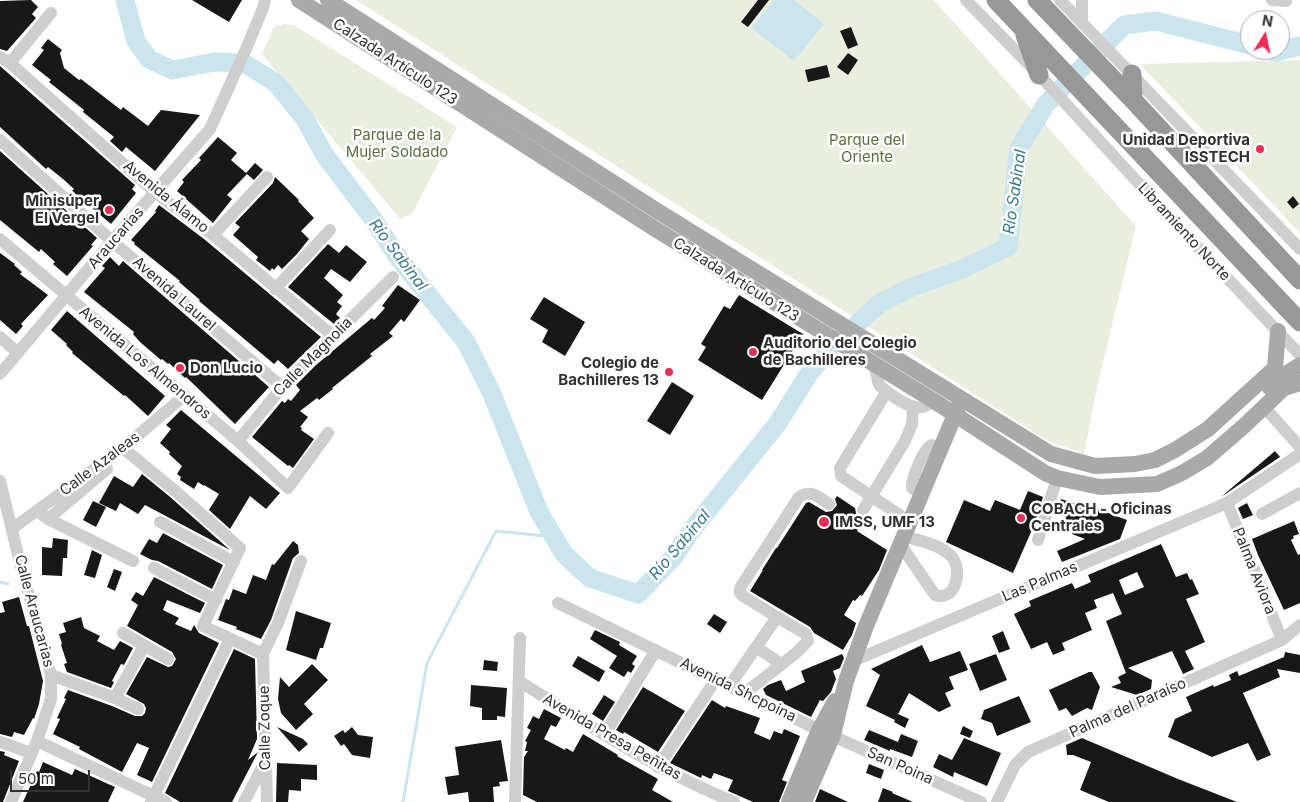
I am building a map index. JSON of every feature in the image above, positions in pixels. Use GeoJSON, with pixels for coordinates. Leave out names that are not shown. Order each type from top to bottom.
{"type":"FeatureCollection","features":[{"type":"Feature","properties":{"kind":"highway"},"geometry":{"type":"LineString","coordinates":[[996,0],[1300,322]]}},
{"type":"Feature","properties":{"kind":"highway"},"geometry":{"type":"LineString","coordinates":[[1038,0],[1081,30],[1124,73],[1133,100],[1300,280]]}},
{"type":"Feature","properties":{"kind":"highway"},"geometry":{"type":"LineString","coordinates":[[1023,29],[1042,78]]}},
{"type":"Feature","properties":{"kind":"main road","name":"Calzada Artículo 123"},"geometry":{"type":"LineString","coordinates":[[299,0],[652,228],[954,414],[1045,473],[1057,478],[1100,486],[1157,484],[1182,473],[1207,458],[1284,388],[1300,383]]}},
{"type":"Feature","properties":{"kind":"main road","name":"Calzada Artículo 123"},"geometry":{"type":"LineString","coordinates":[[328,0],[659,212],[1051,454],[1095,466],[1135,464],[1155,460],[1175,450],[1208,429],[1276,368],[1278,331]]}},
{"type":"Feature","properties":{"kind":"main road"},"geometry":{"type":"LineString","coordinates":[[1095,466],[1134,472],[1156,470],[1178,461],[1209,442],[1281,376],[1300,365]]}},
{"type":"Feature","properties":{"kind":"main road"},"geometry":{"type":"LineString","coordinates":[[804,802],[826,732],[853,661],[962,398]]}},
{"type":"Feature","properties":{"kind":"main road"},"geometry":{"type":"LineString","coordinates":[[789,802],[826,732]]}},
{"type":"Feature","properties":{"kind":"street","name":"Libramiento Norte"},"geometry":{"type":"LineString","coordinates":[[966,0],[1042,78],[1300,355]]}},
{"type":"Feature","properties":{"kind":"street"},"geometry":{"type":"LineString","coordinates":[[1061,0],[1081,30]]}},
{"type":"Feature","properties":{"kind":"street"},"geometry":{"type":"LineString","coordinates":[[1081,30],[1082,0]]}},
{"type":"Feature","properties":{"kind":"street"},"geometry":{"type":"LineString","coordinates":[[1272,0],[1286,1]]}},
{"type":"Feature","properties":{"kind":"street","name":"Araucarias"},"geometry":{"type":"LineString","coordinates":[[0,374],[112,241],[210,129],[266,3]]}},
{"type":"Feature","properties":{"kind":"street"},"geometry":{"type":"LineString","coordinates":[[5,60],[51,13]]}},
{"type":"Feature","properties":{"kind":"street","name":"Avenida Álamo"},"geometry":{"type":"LineString","coordinates":[[5,60],[156,192],[213,235],[333,336]]}},
{"type":"Feature","properties":{"kind":"street"},"geometry":{"type":"LineString","coordinates":[[1124,73],[1300,249]]}},
{"type":"Feature","properties":{"kind":"street","name":"Avenida Laurel"},"geometry":{"type":"LineString","coordinates":[[0,140],[112,241],[282,387]]}},
{"type":"Feature","properties":{"kind":"street"},"geometry":{"type":"LineString","coordinates":[[213,235],[266,177]]}},
{"type":"Feature","properties":{"kind":"street"},"geometry":{"type":"LineString","coordinates":[[275,289],[330,230]]}},
{"type":"Feature","properties":{"kind":"street","name":"Avenida Los Almendros"},"geometry":{"type":"LineString","coordinates":[[0,239],[238,441],[288,488],[328,433]]}},
{"type":"Feature","properties":{"kind":"street","name":"Calle Magnolia"},"geometry":{"type":"LineString","coordinates":[[238,441],[282,387],[393,276]]}},
{"type":"Feature","properties":{"kind":"street"},"geometry":{"type":"LineString","coordinates":[[0,337],[18,353]]}},
{"type":"Feature","properties":{"kind":"street"},"geometry":{"type":"LineString","coordinates":[[875,365],[878,382],[887,391],[913,407],[924,407],[934,402]]}},
{"type":"Feature","properties":{"kind":"street"},"geometry":{"type":"LineString","coordinates":[[887,391],[840,468],[841,476],[871,497],[905,534],[935,595],[944,596],[954,588],[957,580],[956,561],[950,554],[938,547],[905,534]]}},
{"type":"Feature","properties":{"kind":"street","name":"Calle Azaleas"},"geometry":{"type":"LineString","coordinates":[[12,528],[43,515],[126,450],[184,396]]}},
{"type":"Feature","properties":{"kind":"street"},"geometry":{"type":"LineString","coordinates":[[863,510],[905,441],[912,424],[913,407]]}},
{"type":"Feature","properties":{"kind":"street"},"geometry":{"type":"LineString","coordinates":[[1264,407],[1300,447]]}},
{"type":"Feature","properties":{"kind":"street"},"geometry":{"type":"LineString","coordinates":[[126,450],[240,548],[203,626],[263,654],[278,623],[302,561]]}},
{"type":"Feature","properties":{"kind":"street","name":"Las Palmas"},"geometry":{"type":"LineString","coordinates":[[853,661],[1227,503],[1300,454]]}},
{"type":"Feature","properties":{"kind":"street"},"geometry":{"type":"LineString","coordinates":[[1038,540],[1057,478]]}},
{"type":"Feature","properties":{"kind":"street","name":"Calle Araucarias"},"geometry":{"type":"LineString","coordinates":[[0,481],[33,614],[51,675],[51,699],[37,741]]}},
{"type":"Feature","properties":{"kind":"street"},"geometry":{"type":"LineString","coordinates":[[745,693],[796,653],[808,640],[808,637],[743,596],[740,593],[740,588],[799,497],[806,493],[812,493],[829,504]]}},
{"type":"Feature","properties":{"kind":"street"},"geometry":{"type":"LineString","coordinates":[[1262,514],[1300,493]]}},
{"type":"Feature","properties":{"kind":"street","name":"Palma Aviora"},"geometry":{"type":"LineString","coordinates":[[1227,503],[1282,640]]}},
{"type":"Feature","properties":{"kind":"street"},"geometry":{"type":"LineString","coordinates":[[43,515],[133,561]]}},
{"type":"Feature","properties":{"kind":"street"},"geometry":{"type":"LineString","coordinates":[[160,522],[234,562]]}},
{"type":"Feature","properties":{"kind":"street"},"geometry":{"type":"LineString","coordinates":[[154,568],[216,600]]}},
{"type":"Feature","properties":{"kind":"street","name":"Avenida Shcpoina"},"geometry":{"type":"LineString","coordinates":[[558,602],[826,732]]}},
{"type":"Feature","properties":{"kind":"street"},"geometry":{"type":"LineString","coordinates":[[730,685],[777,617]]}},
{"type":"Feature","properties":{"kind":"street","name":"Palma del Paraíso"},"geometry":{"type":"LineString","coordinates":[[997,802],[1015,765],[1028,752],[1282,640],[1300,625]]}},
{"type":"Feature","properties":{"kind":"street"},"geometry":{"type":"LineString","coordinates":[[123,633],[168,659]]}},
{"type":"Feature","properties":{"kind":"street"},"geometry":{"type":"LineString","coordinates":[[515,802],[520,638]]}},
{"type":"Feature","properties":{"kind":"street"},"geometry":{"type":"LineString","coordinates":[[152,799],[230,639]]}},
{"type":"Feature","properties":{"kind":"street"},"geometry":{"type":"LineString","coordinates":[[114,698],[144,646]]}},
{"type":"Feature","properties":{"kind":"street"},"geometry":{"type":"LineString","coordinates":[[756,647],[781,664]]}},
{"type":"Feature","properties":{"kind":"street"},"geometry":{"type":"LineString","coordinates":[[604,735],[656,650]]}},
{"type":"Feature","properties":{"kind":"street","name":"Calle Zoque"},"geometry":{"type":"LineString","coordinates":[[263,654],[267,802]]}},
{"type":"Feature","properties":{"kind":"street"},"geometry":{"type":"LineString","coordinates":[[51,675],[114,698],[138,710]]}},
{"type":"Feature","properties":{"kind":"street"},"geometry":{"type":"LineString","coordinates":[[658,767],[716,679]]}},
{"type":"Feature","properties":{"kind":"street","name":"Avenida Presa Peñitas"},"geometry":{"type":"LineString","coordinates":[[519,681],[658,767],[734,802]]}},
{"type":"Feature","properties":{"kind":"street","name":"San Poina"},"geometry":{"type":"LineString","coordinates":[[826,732],[981,802]]}},
{"type":"Feature","properties":{"kind":"street"},"geometry":{"type":"LineString","coordinates":[[11,802],[37,741],[152,799],[166,802]]}},
{"type":"Feature","properties":{"kind":"street"},"geometry":{"type":"LineString","coordinates":[[0,742],[31,753]]}},
{"type":"Feature","properties":{"kind":"street"},"geometry":{"type":"LineString","coordinates":[[244,802],[266,760]]}},
{"type":"Feature","properties":{"kind":"green space","name":"Parque del Oriente"},"geometry":{"type":"Polygon","coordinates":[[[356,0],[934,0],[1136,226],[1098,383],[1084,454],[1048,441],[356,0]]]}},
{"type":"Feature","properties":{"kind":"green space","name":"Parque de la Mujer Soldado"},"geometry":{"type":"Polygon","coordinates":[[[284,24],[294,25],[457,127],[412,214],[400,219],[262,54],[274,27],[284,24]]]}},
{"type":"Feature","properties":{"kind":"green space","name":"Unidad Deportiva ISSTECH"},"geometry":{"type":"Polygon","coordinates":[[[1300,60],[1300,233],[1140,64],[1300,60]]]}},
{"type":"Feature","properties":{"kind":"water"},"geometry":{"type":"Polygon","coordinates":[[[774,0],[794,0],[824,24],[794,61],[751,28],[774,0]]]}},
{"type":"Feature","properties":{"kind":"building"},"geometry":{"type":"Polygon","coordinates":[[[31,0],[38,7],[32,14],[36,18],[7,51],[0,49],[0,1],[31,0]]]}},
{"type":"Feature","properties":{"kind":"building"},"geometry":{"type":"Polygon","coordinates":[[[192,0],[242,0],[229,22],[192,0]]]}},
{"type":"Feature","properties":{"kind":"building"},"geometry":{"type":"Polygon","coordinates":[[[758,0],[769,0],[748,27],[741,22],[758,0]]]}},
{"type":"Feature","properties":{"kind":"building"},"geometry":{"type":"Polygon","coordinates":[[[851,27],[858,45],[848,49],[840,31],[851,27]]]}},
{"type":"Feature","properties":{"kind":"building"},"geometry":{"type":"Polygon","coordinates":[[[48,39],[62,50],[60,53],[64,68],[121,110],[123,107],[148,126],[161,110],[200,115],[155,171],[126,147],[122,152],[110,141],[114,137],[83,112],[84,110],[49,82],[51,80],[32,65],[44,50],[41,48],[48,39]]]}},
{"type":"Feature","properties":{"kind":"building"},"geometry":{"type":"Polygon","coordinates":[[[848,53],[858,60],[848,75],[837,67],[848,53]]]}},
{"type":"Feature","properties":{"kind":"building"},"geometry":{"type":"Polygon","coordinates":[[[827,65],[830,77],[808,82],[805,70],[827,65]]]}},
{"type":"Feature","properties":{"kind":"building"},"geometry":{"type":"Polygon","coordinates":[[[0,66],[135,185],[132,189],[136,193],[111,224],[72,191],[74,189],[63,179],[48,167],[46,169],[0,127],[0,66]]]}},
{"type":"Feature","properties":{"kind":"building"},"geometry":{"type":"Polygon","coordinates":[[[218,137],[237,153],[231,160],[246,173],[255,163],[263,170],[254,180],[247,174],[227,195],[232,199],[213,223],[177,191],[184,182],[182,180],[201,160],[199,158],[218,137]]]}},
{"type":"Feature","properties":{"kind":"building"},"geometry":{"type":"Polygon","coordinates":[[[0,151],[97,238],[91,245],[93,246],[67,276],[53,264],[55,262],[41,249],[39,252],[0,220],[0,151]]]}},
{"type":"Feature","properties":{"kind":"building"},"geometry":{"type":"Polygon","coordinates":[[[275,177],[299,200],[314,218],[301,231],[309,239],[297,254],[282,269],[278,265],[274,270],[272,268],[270,271],[256,260],[258,257],[233,235],[240,227],[235,223],[273,183],[275,177]]]}},
{"type":"Feature","properties":{"kind":"building"},"geometry":{"type":"Polygon","coordinates":[[[1293,196],[1299,204],[1293,209],[1287,202],[1293,196]]]}},
{"type":"Feature","properties":{"kind":"building"},"geometry":{"type":"Polygon","coordinates":[[[159,205],[204,239],[321,337],[288,369],[278,360],[274,364],[199,301],[180,281],[131,240],[156,212],[159,205]]]}},
{"type":"Feature","properties":{"kind":"building"},"geometry":{"type":"Polygon","coordinates":[[[328,244],[339,253],[346,245],[367,262],[350,282],[331,269],[324,278],[343,295],[337,302],[342,306],[336,314],[340,318],[334,324],[288,287],[328,244]]]}},
{"type":"Feature","properties":{"kind":"building"},"geometry":{"type":"Polygon","coordinates":[[[0,253],[15,264],[22,272],[20,274],[48,295],[21,324],[23,326],[16,334],[0,320],[0,253]]]}},
{"type":"Feature","properties":{"kind":"building"},"geometry":{"type":"Polygon","coordinates":[[[110,257],[119,266],[123,261],[269,387],[235,424],[186,377],[169,363],[161,360],[140,342],[133,334],[134,332],[84,292],[105,268],[102,266],[110,257]]]}},
{"type":"Feature","properties":{"kind":"building"},"geometry":{"type":"Polygon","coordinates":[[[398,285],[420,300],[404,322],[401,319],[389,333],[393,336],[370,354],[372,356],[319,400],[317,398],[300,411],[308,417],[300,427],[302,428],[301,430],[314,439],[293,468],[288,466],[252,437],[282,401],[285,403],[288,399],[291,401],[300,390],[296,385],[316,365],[372,318],[374,320],[385,308],[382,306],[398,285]]]}},
{"type":"Feature","properties":{"kind":"building"},"geometry":{"type":"Polygon","coordinates":[[[739,295],[803,334],[762,400],[698,360],[706,347],[701,344],[724,306],[730,309],[739,295]]]}},
{"type":"Feature","properties":{"kind":"building"},"geometry":{"type":"Polygon","coordinates":[[[544,297],[585,322],[565,356],[542,342],[548,330],[530,319],[544,297]]]}},
{"type":"Feature","properties":{"kind":"building"},"geometry":{"type":"Polygon","coordinates":[[[67,311],[165,396],[148,416],[72,353],[67,344],[51,330],[67,311]]]}},
{"type":"Feature","properties":{"kind":"building"},"geometry":{"type":"Polygon","coordinates":[[[672,382],[694,396],[670,435],[647,421],[672,382]]]}},
{"type":"Feature","properties":{"kind":"building"},"geometry":{"type":"Polygon","coordinates":[[[181,410],[280,493],[266,509],[250,496],[230,529],[209,510],[219,494],[198,482],[194,489],[180,480],[181,477],[177,474],[182,466],[160,443],[171,429],[166,425],[181,410]]]}},
{"type":"Feature","properties":{"kind":"building"},"geometry":{"type":"Polygon","coordinates":[[[1275,451],[1280,457],[1221,497],[1275,451]]]}},
{"type":"Feature","properties":{"kind":"building"},"geometry":{"type":"Polygon","coordinates":[[[142,474],[230,550],[145,505],[138,514],[120,503],[116,511],[99,503],[114,476],[133,487],[142,474]]]}},
{"type":"Feature","properties":{"kind":"building"},"geometry":{"type":"Polygon","coordinates":[[[1028,491],[1043,497],[1035,523],[1013,573],[946,542],[964,500],[990,511],[995,500],[1020,510],[1028,491]]]}},
{"type":"Feature","properties":{"kind":"building"},"geometry":{"type":"Polygon","coordinates":[[[837,496],[855,508],[858,517],[865,518],[857,531],[887,550],[879,570],[862,596],[860,595],[855,601],[853,600],[844,615],[856,623],[852,635],[843,650],[814,633],[810,627],[750,591],[806,503],[809,502],[826,512],[832,511],[837,505],[835,499],[837,496]]]}},
{"type":"Feature","properties":{"kind":"building"},"geometry":{"type":"Polygon","coordinates":[[[1061,499],[1083,506],[1084,504],[1127,520],[1120,539],[1062,562],[1057,551],[1085,539],[1072,534],[1076,524],[1065,521],[1067,513],[1059,510],[1061,499]]]}},
{"type":"Feature","properties":{"kind":"building"},"geometry":{"type":"Polygon","coordinates":[[[93,501],[106,507],[96,527],[83,520],[93,501]]]}},
{"type":"Feature","properties":{"kind":"building"},"geometry":{"type":"Polygon","coordinates":[[[1247,503],[1253,515],[1243,519],[1238,508],[1247,503]]]}},
{"type":"Feature","properties":{"kind":"building"},"geometry":{"type":"Polygon","coordinates":[[[1294,521],[1299,534],[1293,536],[1294,538],[1291,540],[1298,555],[1300,554],[1300,603],[1284,610],[1252,539],[1294,521]]]}},
{"type":"Feature","properties":{"kind":"building"},"geometry":{"type":"Polygon","coordinates":[[[163,533],[223,565],[212,589],[158,561],[140,554],[149,539],[157,543],[163,533]]]}},
{"type":"Feature","properties":{"kind":"building"},"geometry":{"type":"Polygon","coordinates":[[[53,538],[68,540],[67,558],[63,558],[62,576],[42,575],[42,547],[52,548],[53,538]]]}},
{"type":"Feature","properties":{"kind":"building"},"geometry":{"type":"Polygon","coordinates":[[[293,541],[298,545],[299,553],[293,558],[271,620],[261,639],[218,620],[226,599],[229,600],[233,589],[246,594],[253,575],[266,580],[272,564],[274,565],[293,541]]]}},
{"type":"Feature","properties":{"kind":"building"},"geometry":{"type":"Polygon","coordinates":[[[1161,544],[1176,577],[1187,573],[1199,594],[1186,599],[1205,642],[1185,651],[1194,669],[1183,674],[1172,651],[1128,668],[1152,680],[1151,689],[1137,695],[1111,687],[1121,683],[1118,677],[1126,673],[1106,621],[1122,614],[1113,593],[1094,600],[1097,608],[1085,613],[1092,630],[1062,643],[1065,650],[1053,655],[1047,642],[1031,649],[1014,614],[1031,606],[1029,601],[1072,583],[1075,589],[1091,582],[1088,575],[1161,544]],[[1137,572],[1119,580],[1125,595],[1144,587],[1137,572]]]}},
{"type":"Feature","properties":{"kind":"building"},"geometry":{"type":"Polygon","coordinates":[[[92,550],[102,555],[95,578],[84,575],[92,550]]]}},
{"type":"Feature","properties":{"kind":"building"},"geometry":{"type":"Polygon","coordinates":[[[114,569],[122,572],[115,591],[107,587],[114,569]]]}},
{"type":"Feature","properties":{"kind":"building"},"geometry":{"type":"Polygon","coordinates":[[[154,577],[205,603],[200,613],[167,600],[163,610],[179,618],[175,624],[191,631],[194,625],[199,633],[219,643],[152,782],[137,775],[149,748],[137,743],[122,772],[79,749],[80,747],[53,734],[60,719],[57,718],[68,690],[135,716],[142,716],[145,713],[146,708],[144,704],[126,694],[147,657],[168,667],[172,666],[176,659],[172,652],[127,626],[138,605],[131,600],[136,592],[143,596],[154,577]]]}},
{"type":"Feature","properties":{"kind":"building"},"geometry":{"type":"Polygon","coordinates":[[[19,597],[27,626],[29,626],[43,681],[34,719],[24,735],[14,732],[12,737],[0,734],[0,613],[5,612],[2,602],[19,597]]]}},
{"type":"Feature","properties":{"kind":"building"},"geometry":{"type":"Polygon","coordinates":[[[296,611],[331,623],[323,648],[320,648],[316,660],[286,650],[296,611]]]}},
{"type":"Feature","properties":{"kind":"building"},"geometry":{"type":"Polygon","coordinates":[[[714,614],[727,622],[720,633],[707,624],[714,614]]]}},
{"type":"Feature","properties":{"kind":"building"},"geometry":{"type":"Polygon","coordinates":[[[81,617],[84,628],[100,636],[97,641],[114,650],[120,641],[133,648],[124,665],[121,664],[112,681],[114,682],[111,688],[67,672],[64,664],[67,663],[59,634],[66,632],[63,623],[81,617]]]}},
{"type":"Feature","properties":{"kind":"building"},"geometry":{"type":"Polygon","coordinates":[[[595,630],[620,642],[619,645],[637,656],[632,664],[635,666],[631,673],[628,671],[624,677],[609,668],[617,656],[590,639],[595,630]]]}},
{"type":"Feature","properties":{"kind":"building"},"geometry":{"type":"Polygon","coordinates":[[[1003,631],[1010,649],[999,653],[992,636],[1003,631]]]}},
{"type":"Feature","properties":{"kind":"building"},"geometry":{"type":"Polygon","coordinates":[[[922,645],[930,662],[960,651],[968,670],[949,677],[954,689],[945,693],[951,706],[939,712],[909,693],[895,720],[866,706],[880,675],[871,669],[922,645]]]}},
{"type":"Feature","properties":{"kind":"building"},"geometry":{"type":"Polygon","coordinates":[[[234,649],[255,659],[257,739],[248,760],[258,752],[232,802],[180,802],[165,793],[234,649]]]}},
{"type":"Feature","properties":{"kind":"building"},"geometry":{"type":"Polygon","coordinates":[[[1285,652],[1300,655],[1300,673],[1277,669],[1280,677],[1243,693],[1271,755],[1257,761],[1248,743],[1212,757],[1168,737],[1175,719],[1192,711],[1186,697],[1213,685],[1214,687],[1231,680],[1229,675],[1237,671],[1239,676],[1284,657],[1285,652]]]}},
{"type":"Feature","properties":{"kind":"building"},"geometry":{"type":"Polygon","coordinates":[[[842,654],[844,658],[840,668],[833,671],[836,679],[831,692],[823,701],[820,700],[811,717],[766,695],[763,689],[781,680],[786,691],[805,682],[801,671],[842,654]]]}},
{"type":"Feature","properties":{"kind":"building"},"geometry":{"type":"Polygon","coordinates":[[[996,654],[1007,680],[980,691],[969,664],[996,654]]]}},
{"type":"Feature","properties":{"kind":"building"},"geometry":{"type":"Polygon","coordinates":[[[578,656],[605,671],[599,682],[572,666],[578,656]]]}},
{"type":"Feature","properties":{"kind":"building"},"geometry":{"type":"Polygon","coordinates":[[[484,660],[498,662],[497,671],[483,670],[484,660]]]}},
{"type":"Feature","properties":{"kind":"building"},"geometry":{"type":"Polygon","coordinates":[[[312,664],[328,680],[304,704],[313,714],[296,730],[281,713],[278,699],[280,677],[289,687],[312,664]]]}},
{"type":"Feature","properties":{"kind":"building"},"geometry":{"type":"Polygon","coordinates":[[[1092,672],[1100,687],[1092,710],[1087,708],[1072,716],[1066,708],[1059,711],[1049,690],[1092,672]]]}},
{"type":"Feature","properties":{"kind":"building"},"geometry":{"type":"Polygon","coordinates":[[[471,685],[507,688],[505,717],[497,716],[497,720],[482,720],[482,708],[470,706],[471,685]]]}},
{"type":"Feature","properties":{"kind":"building"},"geometry":{"type":"Polygon","coordinates":[[[643,687],[685,711],[658,752],[624,732],[623,734],[616,730],[643,687]]]}},
{"type":"Feature","properties":{"kind":"building"},"geometry":{"type":"Polygon","coordinates":[[[604,695],[615,702],[603,721],[592,714],[604,695]]]}},
{"type":"Feature","properties":{"kind":"building"},"geometry":{"type":"Polygon","coordinates":[[[1019,696],[1031,722],[997,736],[992,723],[981,719],[984,710],[1019,696]]]}},
{"type":"Feature","properties":{"kind":"building"},"geometry":{"type":"Polygon","coordinates":[[[712,700],[725,708],[726,706],[760,718],[754,733],[770,740],[774,731],[782,734],[784,729],[800,736],[782,780],[787,782],[779,802],[753,802],[728,791],[733,780],[714,773],[711,779],[702,775],[701,778],[670,763],[712,700]]]}},
{"type":"Feature","properties":{"kind":"building"},"geometry":{"type":"Polygon","coordinates":[[[544,709],[561,718],[556,727],[551,725],[544,739],[573,752],[583,734],[658,779],[652,790],[673,802],[537,802],[523,795],[524,757],[528,751],[525,751],[527,742],[525,741],[531,730],[527,728],[533,716],[539,719],[544,709]]]}},
{"type":"Feature","properties":{"kind":"building"},"geometry":{"type":"Polygon","coordinates":[[[898,714],[909,719],[905,728],[894,722],[898,714]]]}},
{"type":"Feature","properties":{"kind":"building"},"geometry":{"type":"Polygon","coordinates":[[[963,726],[973,731],[970,738],[960,734],[963,726]]]}},
{"type":"Feature","properties":{"kind":"building"},"geometry":{"type":"Polygon","coordinates":[[[277,727],[303,739],[308,744],[299,752],[277,727]]]}},
{"type":"Feature","properties":{"kind":"building"},"geometry":{"type":"Polygon","coordinates":[[[352,727],[358,735],[373,737],[370,758],[352,755],[344,744],[341,746],[334,736],[343,730],[345,733],[352,727]]]}},
{"type":"Feature","properties":{"kind":"building"},"geometry":{"type":"Polygon","coordinates":[[[869,730],[898,742],[901,734],[918,741],[912,757],[890,749],[890,751],[864,740],[869,730]]]}},
{"type":"Feature","properties":{"kind":"building"},"geometry":{"type":"Polygon","coordinates":[[[964,738],[1001,753],[987,786],[954,772],[953,777],[933,767],[939,754],[952,760],[964,738]]]}},
{"type":"Feature","properties":{"kind":"building"},"geometry":{"type":"Polygon","coordinates":[[[1082,738],[1237,802],[1109,802],[1080,790],[1091,762],[1073,755],[1067,755],[1066,745],[1082,738]]]}},
{"type":"Feature","properties":{"kind":"building"},"geometry":{"type":"Polygon","coordinates":[[[501,740],[508,781],[499,782],[500,786],[493,787],[494,802],[469,802],[468,792],[448,795],[445,777],[459,775],[455,747],[501,740]]]}},
{"type":"Feature","properties":{"kind":"building"},"geometry":{"type":"Polygon","coordinates":[[[0,751],[5,752],[4,755],[19,761],[3,802],[0,802],[0,751]]]}},
{"type":"Feature","properties":{"kind":"building"},"geometry":{"type":"Polygon","coordinates":[[[43,762],[72,775],[75,769],[115,787],[108,802],[23,802],[43,762]]]}},
{"type":"Feature","properties":{"kind":"building"},"geometry":{"type":"Polygon","coordinates":[[[277,763],[317,765],[317,780],[301,779],[301,791],[289,790],[288,802],[276,802],[277,763]]]}},
{"type":"Feature","properties":{"kind":"building"},"geometry":{"type":"Polygon","coordinates":[[[869,764],[884,770],[881,779],[866,773],[869,764]]]}},
{"type":"Feature","properties":{"kind":"building"},"geometry":{"type":"Polygon","coordinates":[[[883,788],[892,793],[913,802],[878,802],[883,788]]]}},
{"type":"Feature","properties":{"kind":"building"},"geometry":{"type":"Polygon","coordinates":[[[820,789],[848,802],[815,802],[820,789]]]}},
{"type":"Feature","properties":{"kind":"waterway","name":"Río Sabinal"},"geometry":{"type":"LineString","coordinates":[[125,0],[136,41],[149,59],[172,70],[214,62],[244,63],[276,83],[305,119],[324,154],[373,219],[397,256],[466,342],[492,394],[539,512],[564,554],[590,578],[638,594],[673,558],[691,531],[778,423],[810,372],[833,346],[880,303],[912,287],[960,270],[1008,247],[1019,148],[1046,104],[1124,25],[1156,21],[1240,42]]}},
{"type":"Feature","properties":{"kind":"waterway","name":"Río Sabinal"},"geometry":{"type":"LineString","coordinates":[[1290,48],[1300,46]]}},
{"type":"Feature","properties":{"kind":"waterway"},"geometry":{"type":"LineString","coordinates":[[403,802],[427,663],[496,531],[554,537]]}},
{"type":"Feature","properties":{"kind":"waterway"},"geometry":{"type":"LineString","coordinates":[[0,582],[8,584]]}},
{"type":"Feature","properties":{"kind":"place","name":"Unidad Deportiva ISSTECH"},"geometry":{"type":"Point","coordinates":[1260,149]}},
{"type":"Feature","properties":{"kind":"place","name":"Minisúper El Vergel"},"geometry":{"type":"Point","coordinates":[109,210]}},
{"type":"Feature","properties":{"kind":"place","name":"Auditorio del Colegio de Bachilleres"},"geometry":{"type":"Point","coordinates":[753,352]}},
{"type":"Feature","properties":{"kind":"place","name":"Don Lucio"},"geometry":{"type":"Point","coordinates":[180,368]}},
{"type":"Feature","properties":{"kind":"place","name":"Colegio de Bachilleres 13"},"geometry":{"type":"Point","coordinates":[669,372]}},
{"type":"Feature","properties":{"kind":"place","name":"COBACH - Oficinas Centrales"},"geometry":{"type":"Point","coordinates":[1021,518]}},
{"type":"Feature","properties":{"kind":"place","name":"IMSS, UMF 13"},"geometry":{"type":"Point","coordinates":[824,522]}}]}
